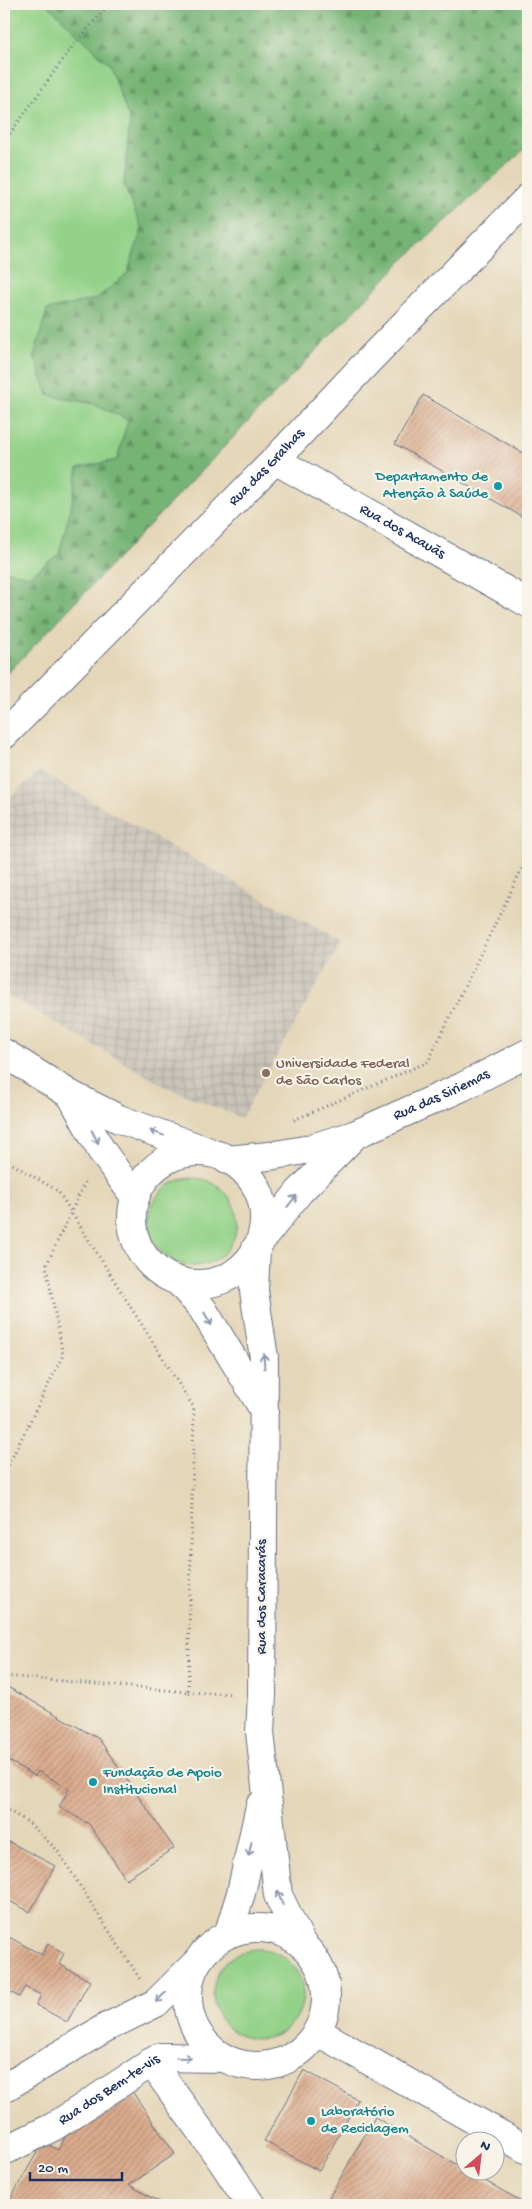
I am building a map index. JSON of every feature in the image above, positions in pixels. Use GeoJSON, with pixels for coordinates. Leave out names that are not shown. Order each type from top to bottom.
{"type":"FeatureCollection","features":[{"type":"Feature","properties":{"kind":"street","name":"Rua das Gralhas"},"geometry":{"type":"LineString","coordinates":[[4,736],[276,460],[371,358],[528,198]]}},
{"type":"Feature","properties":{"kind":"street","name":"Rua dos Acauãs"},"geometry":{"type":"LineString","coordinates":[[276,460],[528,603]]}},
{"type":"Feature","properties":{"kind":"street","name":"Rua das Siriemas"},"geometry":{"type":"LineString","coordinates":[[4,1053],[71,1095],[119,1119],[223,1158],[269,1156],[304,1150],[354,1135],[462,1087],[528,1053]]}},
{"type":"Feature","properties":{"kind":"street","name":"Rua das Siriemas"},"geometry":{"type":"LineString","coordinates":[[71,1095],[101,1150],[135,1197]]}},
{"type":"Feature","properties":{"kind":"street","name":"Rua das Siriemas"},"geometry":{"type":"LineString","coordinates":[[259,1243],[299,1192],[354,1135]]}},
{"type":"Feature","properties":{"kind":"street"},"geometry":{"type":"LineString","coordinates":[[178,1281],[204,1284],[229,1277],[249,1262],[259,1243],[264,1213],[258,1188],[242,1168],[223,1158],[193,1152],[168,1159],[148,1175],[135,1197],[132,1223],[139,1248],[155,1269],[178,1281],[202,1308],[264,1410]]}},
{"type":"Feature","properties":{"kind":"street","name":"Rua dos Caracarás"},"geometry":{"type":"LineString","coordinates":[[259,1243],[254,1291],[264,1358],[262,1694],[260,1732],[264,1785],[278,1895],[301,1942]]}},
{"type":"Feature","properties":{"kind":"street","name":"Rua dos Caracarás"},"geometry":{"type":"LineString","coordinates":[[229,1932],[241,1893],[264,1785]]}},
{"type":"Feature","properties":{"kind":"street"},"geometry":{"type":"LineString","coordinates":[[4,2088],[105,2028],[156,2003],[214,1942],[229,1932],[265,1928],[301,1942],[312,1954],[325,1979],[327,2006],[318,2032],[301,2053],[276,2065],[249,2067],[223,2058],[202,2041],[190,2016],[187,1989],[196,1963]]}},
{"type":"Feature","properties":{"kind":"street"},"geometry":{"type":"LineString","coordinates":[[318,2032],[528,2150]]}},
{"type":"Feature","properties":{"kind":"street","name":"Rua dos Bem-te-vis"},"geometry":{"type":"LineString","coordinates":[[4,2151],[53,2127],[160,2057],[223,2058]]}},
{"type":"Feature","properties":{"kind":"street"},"geometry":{"type":"LineString","coordinates":[[151,2062],[251,2205]]}},
{"type":"Feature","properties":{"kind":"path"},"geometry":{"type":"LineString","coordinates":[[4,142],[72,47],[109,4]]}},
{"type":"Feature","properties":{"kind":"path"},"geometry":{"type":"LineString","coordinates":[[4,1160],[58,1191],[194,1408],[188,1692]]}},
{"type":"Feature","properties":{"kind":"path"},"geometry":{"type":"LineString","coordinates":[[4,1676],[188,1692],[262,1694]]}},
{"type":"Feature","properties":{"kind":"path"},"geometry":{"type":"LineString","coordinates":[[4,1808],[28,1822],[57,1850],[156,2003]]}},
{"type":"Feature","properties":{"kind":"shaded area","name":"Universidade Federal de São Carlos"},"geometry":{"type":"Polygon","coordinates":[[[4,4],[528,4],[528,2205],[4,2205],[4,4]]]}},
{"type":"Feature","properties":{"kind":"shaded area"},"geometry":{"type":"Polygon","coordinates":[[[39,771],[341,943],[241,1118],[164,1086],[4,993],[4,803],[39,771]]]}},
{"type":"Feature","properties":{"kind":"green space"},"geometry":{"type":"Polygon","coordinates":[[[4,4],[47,4],[109,64],[130,121],[124,185],[142,229],[127,274],[96,299],[47,310],[48,395],[95,404],[128,420],[117,460],[78,468],[72,504],[59,554],[29,576],[4,570],[4,4]]]}},
{"type":"Feature","properties":{"kind":"green space"},"geometry":{"type":"Polygon","coordinates":[[[47,4],[528,4],[528,146],[401,262],[4,677],[4,570],[29,576],[59,554],[72,504],[78,468],[117,460],[128,420],[95,404],[48,395],[34,356],[47,310],[96,299],[127,274],[142,229],[124,185],[130,121],[109,64],[47,4]]]}},
{"type":"Feature","properties":{"kind":"green space"},"geometry":{"type":"Polygon","coordinates":[[[193,1178],[210,1181],[218,1185],[230,1197],[234,1205],[237,1222],[234,1239],[230,1247],[218,1259],[210,1263],[193,1266],[176,1263],[168,1259],[156,1247],[152,1239],[149,1222],[152,1205],[156,1197],[168,1185],[176,1181],[193,1178]]]}},
{"type":"Feature","properties":{"kind":"green space"},"geometry":{"type":"Polygon","coordinates":[[[258,1949],[275,1952],[290,1962],[300,1977],[303,1994],[300,2011],[290,2026],[275,2036],[258,2039],[241,2036],[226,2026],[216,2011],[213,1994],[216,1977],[226,1962],[241,1952],[258,1949]]]}},
{"type":"Feature","properties":{"kind":"building","name":"Departamento de Atenção à Saúde"},"geometry":{"type":"Polygon","coordinates":[[[423,395],[528,456],[528,516],[526,519],[395,444],[423,395]]]}},
{"type":"Feature","properties":{"kind":"building","name":"Fundação de Apoio Institucional"},"geometry":{"type":"Polygon","coordinates":[[[4,1685],[99,1739],[174,1848],[126,1879],[89,1824],[59,1807],[69,1789],[38,1771],[35,1776],[4,1758],[4,1685]]]}},
{"type":"Feature","properties":{"kind":"building"},"geometry":{"type":"Polygon","coordinates":[[[4,1839],[55,1866],[30,1912],[4,1898],[4,1839]]]}},
{"type":"Feature","properties":{"kind":"building"},"geometry":{"type":"Polygon","coordinates":[[[7,1936],[42,1955],[48,1944],[64,1953],[59,1964],[90,1981],[67,2022],[36,2005],[41,1995],[25,1987],[19,1997],[4,1988],[4,1942],[7,1936]]]}},
{"type":"Feature","properties":{"kind":"building","name":"Laboratório de Reciclagem"},"geometry":{"type":"Polygon","coordinates":[[[304,2070],[358,2100],[319,2171],[264,2141],[304,2070]]]}},
{"type":"Feature","properties":{"kind":"building"},"geometry":{"type":"Polygon","coordinates":[[[127,2084],[175,2154],[129,2185],[165,2205],[7,2205],[43,2142],[58,2150],[75,2119],[127,2084]]]}},
{"type":"Feature","properties":{"kind":"building"},"geometry":{"type":"Polygon","coordinates":[[[375,2117],[454,2163],[454,2182],[487,2182],[528,2205],[325,2205],[375,2117]]]}},
{"type":"Feature","properties":{"kind":"place","name":"Departamento de Atenção à Saúde"},"geometry":{"type":"Point","coordinates":[498,486]}},
{"type":"Feature","properties":{"kind":"place","name":"Universidade Federal de São Carlos"},"geometry":{"type":"Point","coordinates":[266,1073]}},
{"type":"Feature","properties":{"kind":"place","name":"Fundação de Apoio Institucional"},"geometry":{"type":"Point","coordinates":[93,1782]}},
{"type":"Feature","properties":{"kind":"place","name":"Laboratório de Reciclagem"},"geometry":{"type":"Point","coordinates":[311,2121]}}]}
